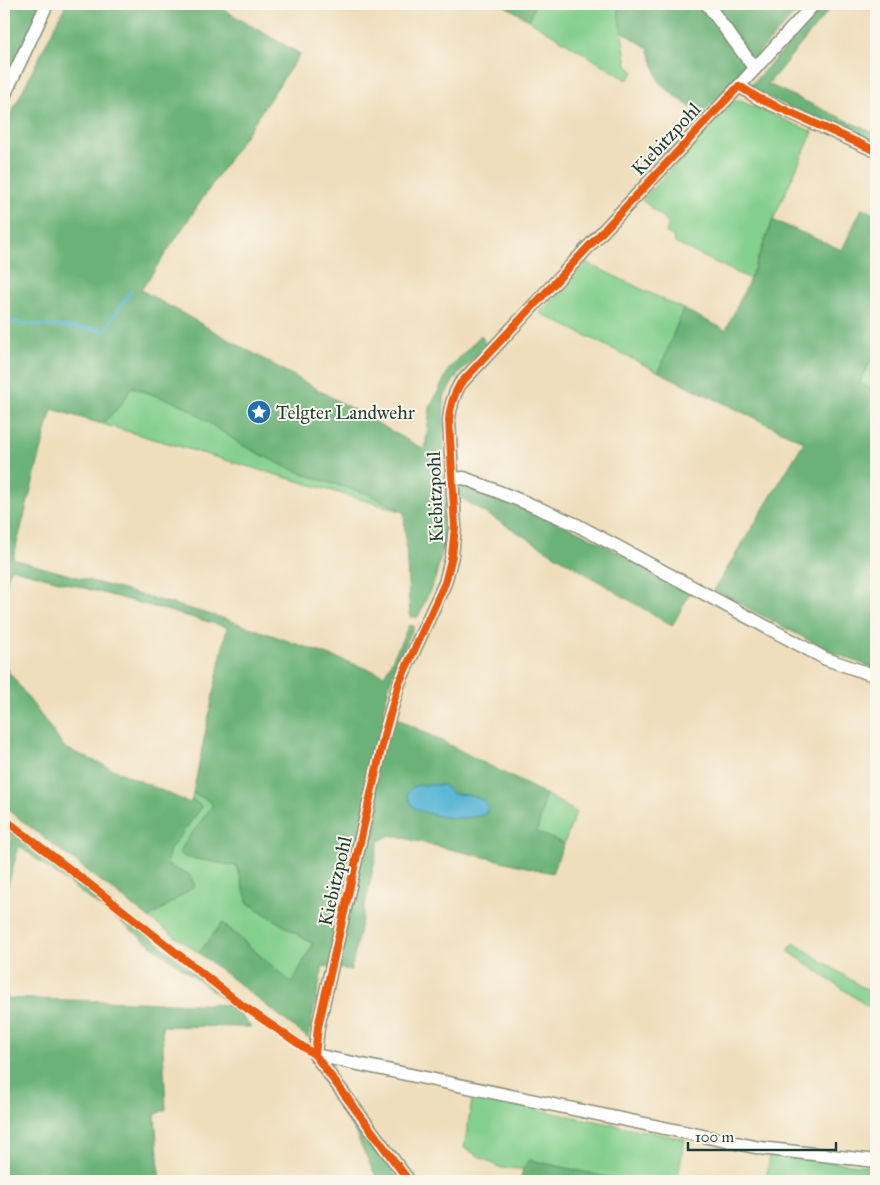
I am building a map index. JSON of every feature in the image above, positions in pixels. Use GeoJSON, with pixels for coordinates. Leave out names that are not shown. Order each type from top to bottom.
{"type":"FeatureCollection","features":[{"type":"Feature","properties":{"kind":"street"},"geometry":{"type":"LineString","coordinates":[[4,96],[47,4]]}},
{"type":"Feature","properties":{"kind":"street"},"geometry":{"type":"LineString","coordinates":[[707,4],[755,68]]}},
{"type":"Feature","properties":{"kind":"street","name":"Kiebitzpohl"},"geometry":{"type":"LineString","coordinates":[[315,1055],[320,1018],[385,732],[398,683],[445,583],[452,556],[455,526],[449,420],[450,405],[454,393],[460,384],[814,4]]}},
{"type":"Feature","properties":{"kind":"street"},"geometry":{"type":"LineString","coordinates":[[739,86],[758,98],[876,151]]}},
{"type":"Feature","properties":{"kind":"street","name":"Kiebitzpohl"},"geometry":{"type":"LineString","coordinates":[[452,479],[464,478],[577,525],[826,658],[876,676]]}},
{"type":"Feature","properties":{"kind":"street"},"geometry":{"type":"LineString","coordinates":[[315,1055],[760,1148],[876,1161]]}},
{"type":"Feature","properties":{"kind":"street"},"geometry":{"type":"LineString","coordinates":[[315,1055],[408,1181]]}},
{"type":"Feature","properties":{"kind":"green space"},"geometry":{"type":"Polygon","coordinates":[[[4,4],[42,4],[11,70],[4,74],[4,4]]]}},
{"type":"Feature","properties":{"kind":"green space"},"geometry":{"type":"Polygon","coordinates":[[[66,4],[214,4],[300,54],[141,290],[425,450],[430,408],[449,369],[481,335],[486,345],[455,378],[444,397],[443,480],[445,540],[435,579],[418,617],[410,617],[404,512],[368,494],[286,467],[242,445],[183,405],[132,387],[120,406],[102,424],[52,409],[13,559],[226,619],[385,675],[409,625],[414,626],[391,678],[383,711],[545,794],[537,832],[564,844],[552,873],[390,835],[379,841],[351,970],[323,966],[308,1038],[199,953],[222,923],[292,983],[313,944],[248,903],[237,866],[185,857],[180,853],[184,844],[213,805],[206,799],[193,793],[227,627],[11,568],[4,589],[4,128],[66,4]]]}},
{"type":"Feature","properties":{"kind":"green space"},"geometry":{"type":"Polygon","coordinates":[[[502,4],[535,4],[529,20],[502,4]]]}},
{"type":"Feature","properties":{"kind":"green space"},"geometry":{"type":"Polygon","coordinates":[[[535,4],[617,4],[627,65],[634,72],[627,80],[529,20],[535,4]]]}},
{"type":"Feature","properties":{"kind":"green space"},"geometry":{"type":"Polygon","coordinates":[[[617,4],[804,4],[701,115],[659,82],[648,48],[621,31],[617,4]]]}},
{"type":"Feature","properties":{"kind":"green space"},"geometry":{"type":"Polygon","coordinates":[[[826,4],[834,4],[768,84],[876,134],[876,146],[748,88],[826,4]]]}},
{"type":"Feature","properties":{"kind":"green space"},"geometry":{"type":"Polygon","coordinates":[[[736,99],[813,132],[773,220],[750,279],[675,243],[673,236],[666,233],[669,223],[642,200],[736,99]]]}},
{"type":"Feature","properties":{"kind":"green space"},"geometry":{"type":"Polygon","coordinates":[[[862,208],[876,215],[876,350],[859,383],[876,392],[876,669],[831,652],[714,590],[804,442],[659,372],[683,309],[726,330],[750,279],[773,220],[842,250],[862,208]]]}},
{"type":"Feature","properties":{"kind":"green space"},"geometry":{"type":"Polygon","coordinates":[[[585,262],[683,309],[659,372],[540,313],[585,262]]]}},
{"type":"Feature","properties":{"kind":"green space"},"geometry":{"type":"Polygon","coordinates":[[[876,350],[876,392],[859,384],[876,350]]]}},
{"type":"Feature","properties":{"kind":"green space"},"geometry":{"type":"Polygon","coordinates":[[[132,387],[183,405],[242,445],[286,467],[368,494],[404,512],[102,424],[120,406],[132,387]]]}},
{"type":"Feature","properties":{"kind":"green space"},"geometry":{"type":"Polygon","coordinates":[[[462,484],[580,532],[691,591],[672,626],[456,495],[462,484]]]}},
{"type":"Feature","properties":{"kind":"green space"},"geometry":{"type":"Polygon","coordinates":[[[4,665],[65,748],[190,803],[192,799],[202,807],[170,849],[166,864],[189,874],[195,886],[149,918],[4,807],[4,665]]]}},
{"type":"Feature","properties":{"kind":"green space"},"geometry":{"type":"Polygon","coordinates":[[[193,793],[206,799],[213,805],[184,844],[185,857],[237,866],[248,903],[313,944],[292,984],[223,923],[199,953],[149,918],[194,886],[189,874],[166,864],[170,849],[202,807],[192,799],[193,793]]]}},
{"type":"Feature","properties":{"kind":"green space"},"geometry":{"type":"Polygon","coordinates":[[[545,794],[576,812],[564,844],[537,832],[545,794]]]}},
{"type":"Feature","properties":{"kind":"green space"},"geometry":{"type":"Polygon","coordinates":[[[4,822],[95,890],[232,1005],[251,1027],[162,1026],[166,1109],[155,1115],[160,1181],[4,1181],[4,998],[231,1005],[19,846],[4,899],[4,867],[12,838],[4,832],[4,822]]]}},
{"type":"Feature","properties":{"kind":"green space"},"geometry":{"type":"Polygon","coordinates":[[[794,943],[876,996],[876,1012],[788,951],[794,943]]]}},
{"type":"Feature","properties":{"kind":"green space"},"geometry":{"type":"Polygon","coordinates":[[[322,1079],[400,1181],[378,1181],[353,1128],[322,1079]]]}},
{"type":"Feature","properties":{"kind":"green space"},"geometry":{"type":"Polygon","coordinates":[[[473,1094],[534,1109],[685,1139],[677,1181],[625,1181],[530,1160],[523,1169],[501,1168],[464,1148],[473,1094]]]}},
{"type":"Feature","properties":{"kind":"green space"},"geometry":{"type":"Polygon","coordinates":[[[770,1155],[876,1167],[876,1181],[766,1181],[770,1155]]]}},
{"type":"Feature","properties":{"kind":"green space"},"geometry":{"type":"Polygon","coordinates":[[[530,1160],[625,1181],[575,1181],[548,1175],[539,1181],[520,1181],[523,1169],[530,1160]]]}},
{"type":"Feature","properties":{"kind":"water"},"geometry":{"type":"Polygon","coordinates":[[[419,785],[443,785],[453,794],[469,795],[484,801],[488,807],[486,814],[455,818],[418,810],[411,804],[407,793],[413,787],[419,785]]]}},
{"type":"Feature","properties":{"kind":"waterway"},"geometry":{"type":"LineString","coordinates":[[4,321],[105,330],[131,291]]}},
{"type":"Feature","properties":{"kind":"cycle path"},"geometry":{"type":"LineString","coordinates":[[315,1055],[318,1027],[385,732],[399,683],[445,583],[452,556],[455,527],[449,420],[452,401],[460,384],[739,86],[758,98],[876,151]]}},
{"type":"Feature","properties":{"kind":"cycle path"},"geometry":{"type":"LineString","coordinates":[[4,819],[242,1005],[315,1055],[409,1181]]}},
{"type":"Feature","properties":{"kind":"place","name":"Telgter Landwehr"},"geometry":{"type":"Point","coordinates":[259,412]}}]}
